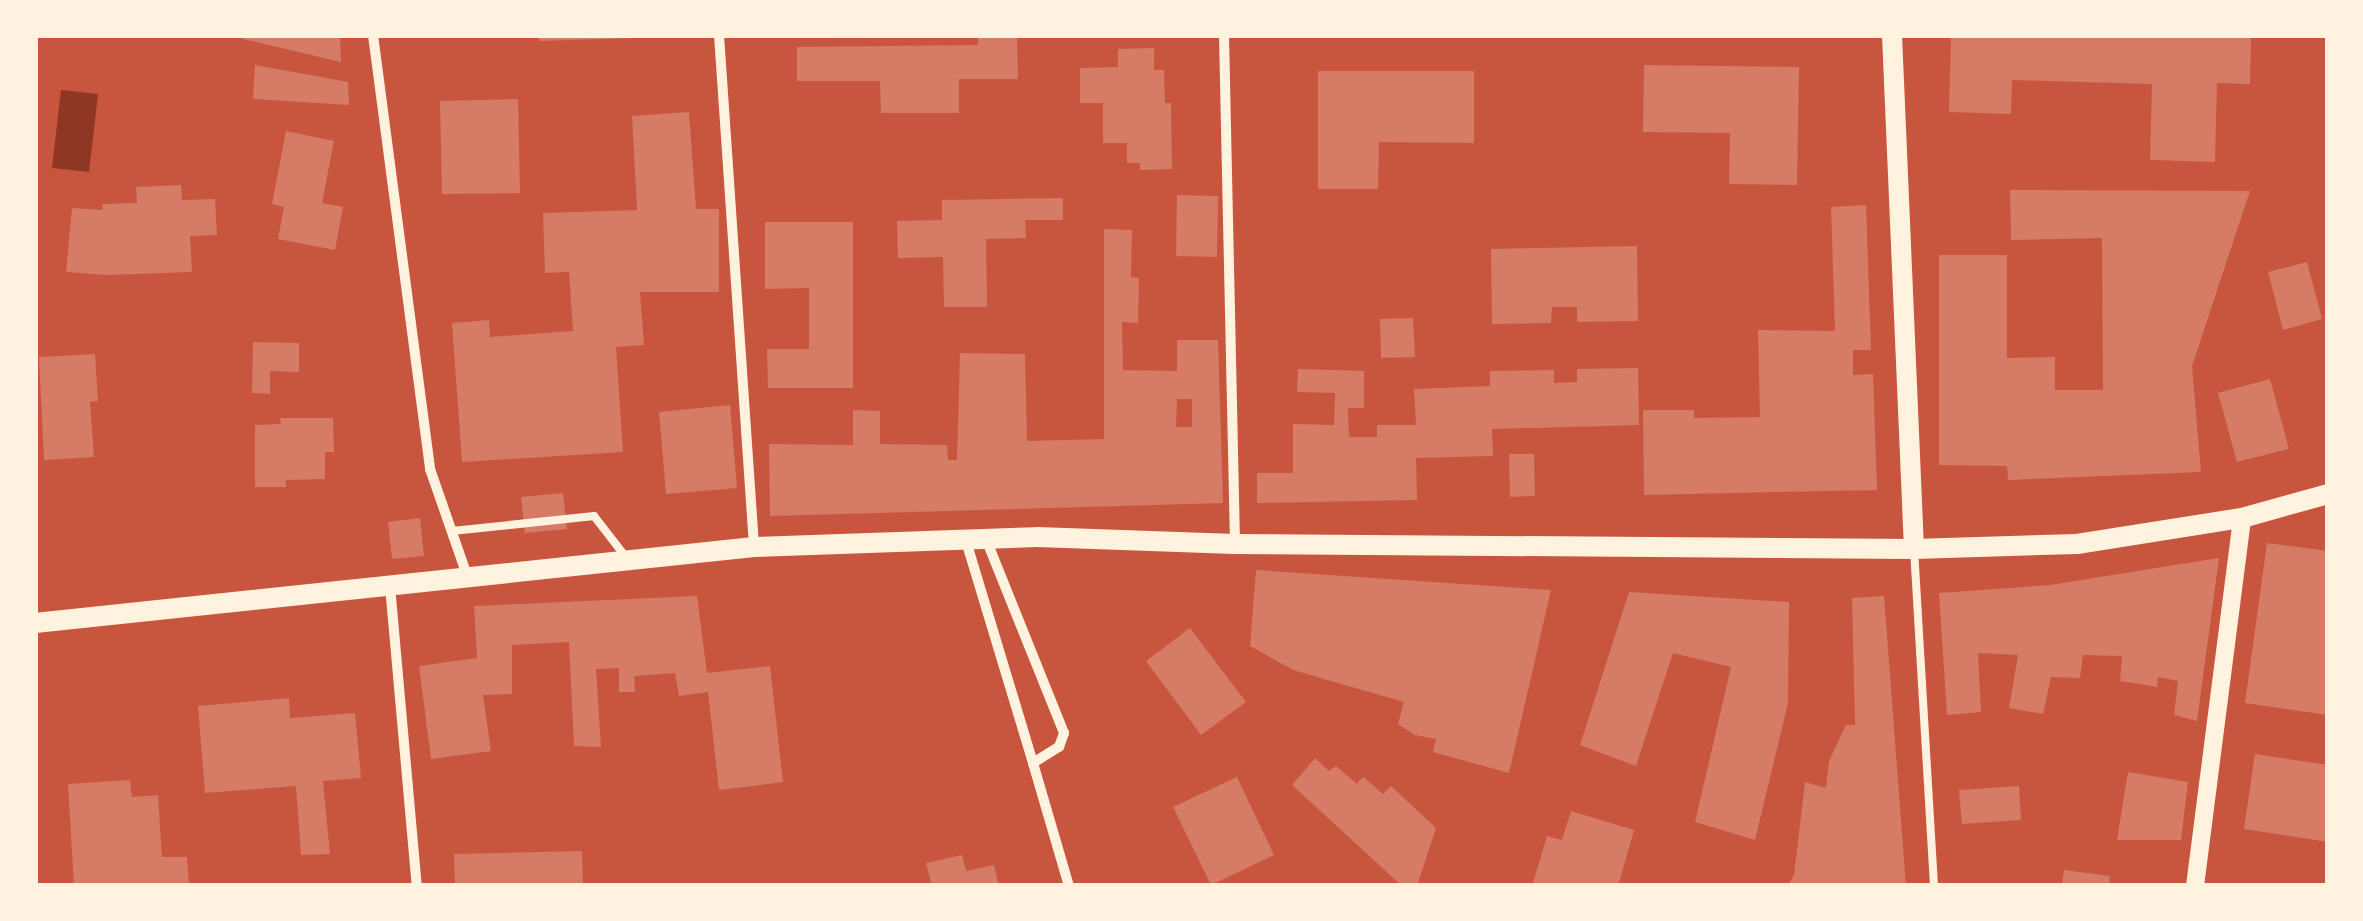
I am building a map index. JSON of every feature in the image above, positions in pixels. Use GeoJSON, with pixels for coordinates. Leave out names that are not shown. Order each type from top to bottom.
{"type":"FeatureCollection","features":[{"type":"Feature","properties":{"kind":"main road"},"geometry":{"type":"LineString","coordinates":[[1892,35],[1914,549]]}},
{"type":"Feature","properties":{"kind":"main road"},"geometry":{"type":"LineString","coordinates":[[35,623],[754,548],[976,539],[1914,549],[2077,544],[2242,518],[2328,494]]}},
{"type":"Feature","properties":{"kind":"street"},"geometry":{"type":"LineString","coordinates":[[373,35],[430,469],[467,575]]}},
{"type":"Feature","properties":{"kind":"street"},"geometry":{"type":"LineString","coordinates":[[720,35],[754,548]]}},
{"type":"Feature","properties":{"kind":"street"},"geometry":{"type":"LineString","coordinates":[[1224,35],[1236,544]]}},
{"type":"Feature","properties":{"kind":"street"},"geometry":{"type":"LineString","coordinates":[[2195,886],[2242,518]]}},
{"type":"Feature","properties":{"kind":"street"},"geometry":{"type":"LineString","coordinates":[[976,539],[1064,733],[1059,747],[1033,762]]}},
{"type":"Feature","properties":{"kind":"street"},"geometry":{"type":"LineString","coordinates":[[976,539],[1069,886]]}},
{"type":"Feature","properties":{"kind":"street"},"geometry":{"type":"LineString","coordinates":[[390,585],[418,886]]}},
{"type":"Feature","properties":{"kind":"lane"},"geometry":{"type":"LineString","coordinates":[[452,531],[594,516],[628,560]]}},
{"type":"Feature","properties":{"kind":"lane"},"geometry":{"type":"LineString","coordinates":[[1914,549],[1934,886]]}},
{"type":"Feature","properties":{"kind":"shaded area"},"geometry":{"type":"Polygon","coordinates":[[[61,90],[98,94],[89,172],[52,168],[61,90]]]}},
{"type":"Feature","properties":{"kind":"building"},"geometry":{"type":"Polygon","coordinates":[[[243,35],[340,37],[341,62],[243,39],[243,35]]]}},
{"type":"Feature","properties":{"kind":"building"},"geometry":{"type":"Polygon","coordinates":[[[539,35],[634,35],[634,38],[539,41],[539,35]]]}},
{"type":"Feature","properties":{"kind":"building"},"geometry":{"type":"Polygon","coordinates":[[[978,35],[1017,35],[1018,79],[959,79],[959,113],[881,113],[880,81],[797,81],[797,47],[978,45],[978,35]]]}},
{"type":"Feature","properties":{"kind":"building"},"geometry":{"type":"Polygon","coordinates":[[[1951,35],[2251,35],[2250,84],[2217,83],[2215,162],[2150,160],[2152,84],[2012,80],[2011,114],[1949,112],[1951,35]]]}},
{"type":"Feature","properties":{"kind":"building"},"geometry":{"type":"Polygon","coordinates":[[[1154,48],[1154,70],[1164,70],[1165,103],[1171,103],[1172,169],[1140,170],[1140,163],[1127,163],[1127,143],[1103,143],[1103,103],[1080,103],[1080,68],[1118,67],[1118,49],[1154,48]]]}},
{"type":"Feature","properties":{"kind":"building"},"geometry":{"type":"Polygon","coordinates":[[[255,65],[348,82],[349,105],[253,99],[255,65]]]}},
{"type":"Feature","properties":{"kind":"building"},"geometry":{"type":"Polygon","coordinates":[[[1644,65],[1799,67],[1797,185],[1729,184],[1730,133],[1643,132],[1644,65]]]}},
{"type":"Feature","properties":{"kind":"building"},"geometry":{"type":"Polygon","coordinates":[[[1318,71],[1474,71],[1474,143],[1379,142],[1378,189],[1318,189],[1318,71]]]}},
{"type":"Feature","properties":{"kind":"building"},"geometry":{"type":"Polygon","coordinates":[[[518,99],[520,193],[442,194],[440,101],[518,99]]]}},
{"type":"Feature","properties":{"kind":"building"},"geometry":{"type":"Polygon","coordinates":[[[689,112],[696,209],[719,209],[719,292],[640,292],[644,345],[616,347],[623,452],[462,462],[452,323],[489,320],[490,337],[573,331],[569,272],[545,273],[543,213],[637,210],[632,116],[689,112]]]}},
{"type":"Feature","properties":{"kind":"building"},"geometry":{"type":"Polygon","coordinates":[[[286,131],[334,141],[322,203],[343,207],[335,250],[278,239],[284,207],[272,204],[286,131]]]}},
{"type":"Feature","properties":{"kind":"building"},"geometry":{"type":"Polygon","coordinates":[[[181,185],[182,200],[215,199],[217,235],[190,236],[192,272],[66,272],[72,208],[103,210],[102,204],[137,203],[136,187],[181,185]]]}},
{"type":"Feature","properties":{"kind":"building"},"geometry":{"type":"Polygon","coordinates":[[[2010,190],[2250,191],[2192,366],[2201,472],[2008,480],[2007,466],[1939,465],[1939,255],[2007,255],[2007,358],[2055,357],[2055,390],[2103,390],[2102,238],[2011,240],[2010,190]]]}},
{"type":"Feature","properties":{"kind":"building"},"geometry":{"type":"Polygon","coordinates":[[[1177,195],[1218,196],[1217,257],[1176,256],[1177,195]]]}},
{"type":"Feature","properties":{"kind":"building"},"geometry":{"type":"Polygon","coordinates":[[[1063,198],[1063,220],[1025,220],[1026,238],[986,239],[987,307],[944,307],[943,257],[898,258],[897,221],[942,220],[942,200],[1063,198]]]}},
{"type":"Feature","properties":{"kind":"building"},"geometry":{"type":"Polygon","coordinates":[[[1866,205],[1871,350],[1853,350],[1853,375],[1873,374],[1877,490],[1644,495],[1643,410],[1694,410],[1694,418],[1760,417],[1758,330],[1835,331],[1831,207],[1866,205]]]}},
{"type":"Feature","properties":{"kind":"building"},"geometry":{"type":"Polygon","coordinates":[[[765,222],[853,222],[853,388],[768,388],[767,349],[809,349],[809,288],[765,289],[765,222]]]}},
{"type":"Feature","properties":{"kind":"building"},"geometry":{"type":"Polygon","coordinates":[[[1104,229],[1132,230],[1131,277],[1139,278],[1138,323],[1122,322],[1123,370],[1177,371],[1177,340],[1218,340],[1223,503],[770,516],[769,444],[853,445],[853,410],[880,411],[880,444],[947,445],[948,460],[957,460],[960,353],[1025,354],[1027,441],[1104,439],[1104,229]],[[1177,399],[1176,427],[1192,427],[1192,399],[1177,399]]]}},
{"type":"Feature","properties":{"kind":"building"},"geometry":{"type":"Polygon","coordinates":[[[1637,246],[1638,321],[1577,322],[1577,307],[1552,307],[1551,323],[1492,324],[1491,249],[1637,246]]]}},
{"type":"Feature","properties":{"kind":"building"},"geometry":{"type":"Polygon","coordinates":[[[2307,262],[2322,319],[2283,330],[2268,272],[2307,262]]]}},
{"type":"Feature","properties":{"kind":"building"},"geometry":{"type":"Polygon","coordinates":[[[1413,318],[1415,357],[1381,358],[1380,319],[1413,318]]]}},
{"type":"Feature","properties":{"kind":"building"},"geometry":{"type":"Polygon","coordinates":[[[253,342],[299,343],[299,372],[270,371],[270,394],[252,393],[253,342]]]}},
{"type":"Feature","properties":{"kind":"building"},"geometry":{"type":"Polygon","coordinates":[[[95,354],[98,401],[90,402],[94,457],[44,460],[39,357],[95,354]]]}},
{"type":"Feature","properties":{"kind":"building"},"geometry":{"type":"Polygon","coordinates":[[[1638,368],[1639,425],[1492,429],[1493,456],[1416,458],[1417,500],[1257,503],[1257,473],[1293,473],[1293,424],[1334,425],[1335,393],[1297,392],[1298,369],[1364,371],[1364,408],[1348,408],[1349,437],[1377,437],[1377,425],[1416,425],[1414,389],[1490,386],[1490,371],[1554,370],[1554,383],[1577,382],[1577,369],[1638,368]]]}},
{"type":"Feature","properties":{"kind":"building"},"geometry":{"type":"Polygon","coordinates":[[[2270,379],[2289,449],[2237,462],[2218,393],[2270,379]]]}},
{"type":"Feature","properties":{"kind":"building"},"geometry":{"type":"Polygon","coordinates":[[[730,405],[737,488],[666,494],[659,412],[730,405]]]}},
{"type":"Feature","properties":{"kind":"building"},"geometry":{"type":"Polygon","coordinates":[[[280,418],[333,418],[334,452],[325,452],[325,479],[286,480],[286,487],[255,487],[255,425],[281,424],[280,418]]]}},
{"type":"Feature","properties":{"kind":"building"},"geometry":{"type":"Polygon","coordinates":[[[1509,454],[1534,454],[1535,496],[1510,497],[1509,454]]]}},
{"type":"Feature","properties":{"kind":"building"},"geometry":{"type":"Polygon","coordinates":[[[563,493],[567,529],[525,533],[521,497],[563,493]]]}},
{"type":"Feature","properties":{"kind":"building"},"geometry":{"type":"Polygon","coordinates":[[[420,518],[424,556],[392,559],[388,522],[420,518]]]}},
{"type":"Feature","properties":{"kind":"building"},"geometry":{"type":"Polygon","coordinates":[[[2267,543],[2328,551],[2328,715],[2245,703],[2267,543]]]}},
{"type":"Feature","properties":{"kind":"building"},"geometry":{"type":"Polygon","coordinates":[[[2219,558],[2197,721],[2174,715],[2178,681],[2158,677],[2157,687],[2120,681],[2122,656],[2083,655],[2080,678],[2051,677],[2043,714],[2009,708],[2018,655],[1978,653],[1981,712],[1947,715],[1939,593],[2050,585],[2219,558]]]}},
{"type":"Feature","properties":{"kind":"building"},"geometry":{"type":"Polygon","coordinates":[[[1256,570],[1551,590],[1509,773],[1433,752],[1436,739],[1415,735],[1398,724],[1404,702],[1293,670],[1250,646],[1256,570]]]}},
{"type":"Feature","properties":{"kind":"building"},"geometry":{"type":"Polygon","coordinates":[[[1629,592],[1789,602],[1788,703],[1755,840],[1695,822],[1731,667],[1673,653],[1636,766],[1580,745],[1629,592]]]}},
{"type":"Feature","properties":{"kind":"building"},"geometry":{"type":"Polygon","coordinates":[[[697,596],[707,673],[770,666],[783,782],[719,790],[708,692],[679,696],[675,673],[634,676],[635,692],[619,692],[619,668],[596,669],[601,747],[574,746],[569,642],[512,645],[512,694],[483,695],[491,751],[431,759],[419,666],[477,658],[474,606],[697,596]]]}},
{"type":"Feature","properties":{"kind":"building"},"geometry":{"type":"Polygon","coordinates":[[[1884,596],[1906,886],[1787,886],[1794,875],[1805,782],[1826,788],[1829,761],[1846,725],[1855,725],[1852,598],[1884,596]]]}},
{"type":"Feature","properties":{"kind":"building"},"geometry":{"type":"Polygon","coordinates":[[[1190,628],[1246,702],[1201,735],[1146,661],[1190,628]]]}},
{"type":"Feature","properties":{"kind":"building"},"geometry":{"type":"Polygon","coordinates":[[[289,698],[290,718],[355,713],[361,778],[323,781],[330,854],[301,855],[296,786],[205,793],[198,706],[289,698]]]}},
{"type":"Feature","properties":{"kind":"building"},"geometry":{"type":"Polygon","coordinates":[[[2255,754],[2328,765],[2328,842],[2244,829],[2255,754]]]}},
{"type":"Feature","properties":{"kind":"building"},"geometry":{"type":"Polygon","coordinates":[[[1315,758],[1329,771],[1336,766],[1357,784],[1363,777],[1383,794],[1391,786],[1436,828],[1417,886],[1402,886],[1292,785],[1315,758]]]}},
{"type":"Feature","properties":{"kind":"building"},"geometry":{"type":"Polygon","coordinates":[[[2128,772],[2188,782],[2181,840],[2117,840],[2128,772]]]}},
{"type":"Feature","properties":{"kind":"building"},"geometry":{"type":"Polygon","coordinates":[[[1237,777],[1274,855],[1211,885],[1173,807],[1237,777]]]}},
{"type":"Feature","properties":{"kind":"building"},"geometry":{"type":"Polygon","coordinates":[[[130,780],[132,797],[158,795],[162,857],[187,857],[189,886],[74,886],[68,784],[130,780]]]}},
{"type":"Feature","properties":{"kind":"building"},"geometry":{"type":"Polygon","coordinates":[[[2019,786],[2021,820],[1962,824],[1959,790],[2019,786]]]}},
{"type":"Feature","properties":{"kind":"building"},"geometry":{"type":"Polygon","coordinates":[[[1571,811],[1634,830],[1618,886],[1532,886],[1547,836],[1562,840],[1571,811]]]}},
{"type":"Feature","properties":{"kind":"building"},"geometry":{"type":"Polygon","coordinates":[[[582,851],[583,886],[455,886],[454,854],[582,851]]]}},
{"type":"Feature","properties":{"kind":"building"},"geometry":{"type":"Polygon","coordinates":[[[962,855],[966,871],[994,865],[999,886],[932,886],[926,863],[962,855]]]}},
{"type":"Feature","properties":{"kind":"building"},"geometry":{"type":"Polygon","coordinates":[[[2064,870],[2110,876],[2109,886],[2062,886],[2064,870]]]}}]}
